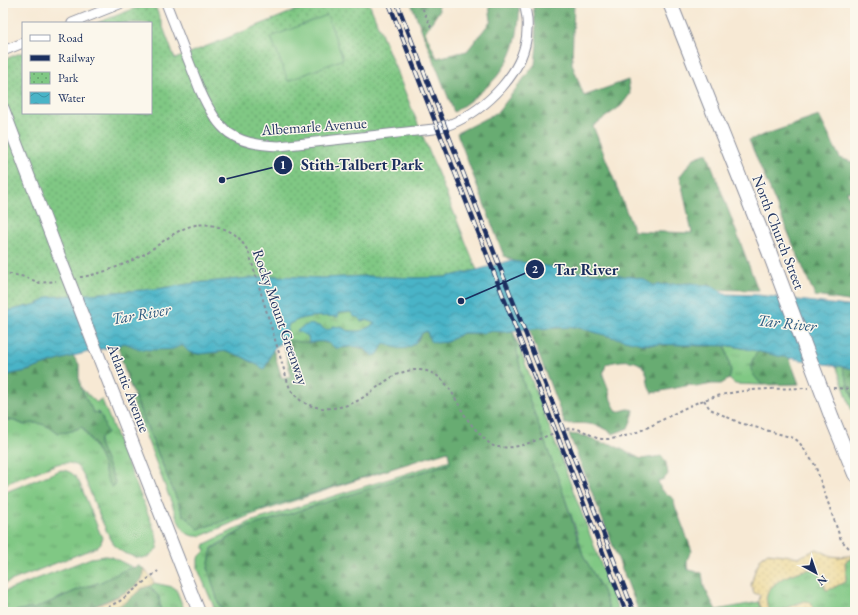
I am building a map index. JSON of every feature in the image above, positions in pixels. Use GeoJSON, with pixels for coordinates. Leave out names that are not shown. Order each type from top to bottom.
{"type":"FeatureCollection","features":[{"type":"Feature","properties":{"kind":"main road","name":"North Church Street"},"geometry":{"type":"LineString","coordinates":[[670,3],[770,254],[832,418],[855,474]]}},
{"type":"Feature","properties":{"kind":"main road","name":"Atlantic Avenue"},"geometry":{"type":"LineString","coordinates":[[3,109],[199,612]]}},
{"type":"Feature","properties":{"kind":"street"},"geometry":{"type":"LineString","coordinates":[[74,22],[122,3]]}},
{"type":"Feature","properties":{"kind":"street","name":"Albemarle Avenue"},"geometry":{"type":"LineString","coordinates":[[166,3],[205,103],[218,123],[229,133],[243,142],[259,146],[279,146],[434,129],[451,124],[485,104],[497,93],[510,77],[525,46],[527,30],[524,3]]}},
{"type":"Feature","properties":{"kind":"street"},"geometry":{"type":"LineString","coordinates":[[3,51],[22,43]]}},
{"type":"Feature","properties":{"kind":"path"},"geometry":{"type":"LineString","coordinates":[[420,3],[431,27]]}},
{"type":"Feature","properties":{"kind":"path","name":"Rocky Mount Greenway"},"geometry":{"type":"LineString","coordinates":[[79,278],[95,275],[145,254],[179,231],[195,224],[211,224],[226,229],[240,238],[249,253],[285,373],[291,390],[300,399],[312,407],[320,409],[345,405],[356,401],[394,376],[409,370],[421,370],[433,373],[442,379],[449,387],[467,418],[480,434],[491,445],[498,447],[519,446],[567,429],[574,428],[598,438],[620,438],[635,433],[682,409],[704,400],[734,392],[758,389],[809,388]]}},
{"type":"Feature","properties":{"kind":"path"},"geometry":{"type":"LineString","coordinates":[[3,273],[25,277],[40,283],[56,281]]}},
{"type":"Feature","properties":{"kind":"path"},"geometry":{"type":"LineString","coordinates":[[830,388],[855,389]]}},
{"type":"Feature","properties":{"kind":"path"},"geometry":{"type":"LineString","coordinates":[[704,400],[710,409],[740,423],[794,438],[799,442],[815,465],[841,540],[854,554]]}},
{"type":"Feature","properties":{"kind":"path"},"geometry":{"type":"LineString","coordinates":[[97,612],[120,601],[158,571]]}},
{"type":"Feature","properties":{"kind":"green space"},"geometry":{"type":"Polygon","coordinates":[[[149,3],[154,3],[175,59],[314,3],[369,3],[477,270],[446,277],[416,278],[366,276],[323,278],[273,276],[195,283],[157,289],[48,297],[38,304],[3,312],[3,60],[22,52],[22,114],[152,114],[152,22],[100,22],[149,3]]]}},
{"type":"Feature","properties":{"kind":"green space"},"geometry":{"type":"Polygon","coordinates":[[[411,3],[438,3],[439,11],[425,32],[437,58],[467,51],[491,21],[489,3],[518,3],[519,18],[515,42],[511,55],[504,67],[477,95],[454,112],[411,3]]]}},
{"type":"Feature","properties":{"kind":"green space"},"geometry":{"type":"Polygon","coordinates":[[[533,3],[574,3],[572,64],[584,96],[628,80],[630,94],[621,106],[593,126],[634,231],[692,233],[680,176],[694,158],[707,153],[758,290],[659,289],[536,272],[504,256],[457,133],[498,112],[535,64],[537,45],[533,3]]]}},
{"type":"Feature","properties":{"kind":"green space"},"geometry":{"type":"Polygon","coordinates":[[[327,15],[343,59],[288,81],[271,37],[327,15]]]}},
{"type":"Feature","properties":{"kind":"green space"},"geometry":{"type":"Polygon","coordinates":[[[819,116],[840,158],[855,163],[855,193],[847,191],[855,213],[855,302],[815,296],[749,140],[819,116]]]}},
{"type":"Feature","properties":{"kind":"green space"},"geometry":{"type":"Polygon","coordinates":[[[345,311],[354,314],[361,321],[367,320],[376,324],[365,330],[357,331],[350,331],[332,326],[331,329],[308,336],[309,343],[287,340],[287,330],[289,324],[299,319],[325,316],[338,317],[339,313],[345,311]]]}},
{"type":"Feature","properties":{"kind":"green space"},"geometry":{"type":"Polygon","coordinates":[[[576,327],[612,337],[651,345],[657,343],[700,346],[725,345],[731,371],[729,379],[721,384],[696,387],[690,385],[652,393],[644,369],[636,362],[618,361],[606,364],[603,375],[611,400],[617,412],[628,409],[634,410],[628,428],[613,434],[596,425],[565,424],[529,329],[576,327]]]}},
{"type":"Feature","properties":{"kind":"green space"},"geometry":{"type":"Polygon","coordinates":[[[427,331],[428,336],[447,342],[462,333],[513,331],[523,382],[561,486],[583,555],[603,591],[610,612],[224,612],[218,602],[208,568],[212,549],[245,528],[450,463],[448,451],[198,529],[183,514],[127,378],[118,346],[125,343],[147,349],[171,348],[182,345],[189,352],[198,354],[227,351],[243,357],[255,364],[268,363],[273,349],[282,378],[291,376],[283,342],[287,340],[309,343],[320,341],[344,348],[354,346],[363,349],[368,353],[378,354],[384,343],[397,347],[410,346],[417,341],[422,333],[427,331]]]}},
{"type":"Feature","properties":{"kind":"green space"},"geometry":{"type":"Polygon","coordinates":[[[513,331],[619,612],[610,612],[603,591],[583,555],[576,529],[523,382],[513,331]]]}},
{"type":"Feature","properties":{"kind":"green space"},"geometry":{"type":"Polygon","coordinates":[[[725,345],[758,351],[752,361],[759,382],[762,385],[735,384],[729,379],[731,371],[725,345]]]}},
{"type":"Feature","properties":{"kind":"green space"},"geometry":{"type":"Polygon","coordinates":[[[758,351],[789,357],[799,384],[762,385],[754,376],[751,369],[752,361],[758,351]]]}},
{"type":"Feature","properties":{"kind":"green space"},"geometry":{"type":"Polygon","coordinates":[[[73,356],[79,364],[81,388],[86,399],[94,413],[97,412],[102,417],[107,434],[100,438],[99,444],[115,482],[114,486],[112,487],[106,477],[103,463],[98,453],[82,427],[68,432],[57,433],[42,424],[33,423],[25,425],[15,421],[3,419],[3,378],[8,375],[31,370],[42,365],[73,356]]]}},
{"type":"Feature","properties":{"kind":"green space"},"geometry":{"type":"Polygon","coordinates":[[[836,365],[842,366],[855,405],[855,420],[836,365]]]}},
{"type":"Feature","properties":{"kind":"green space"},"geometry":{"type":"Polygon","coordinates":[[[842,366],[855,369],[855,405],[842,366]]]}},
{"type":"Feature","properties":{"kind":"green space"},"geometry":{"type":"Polygon","coordinates":[[[81,388],[97,403],[99,400],[102,400],[156,534],[158,547],[146,558],[139,558],[124,553],[114,544],[94,503],[83,474],[75,465],[69,463],[57,464],[3,484],[3,419],[15,421],[24,425],[33,423],[42,424],[57,433],[68,432],[82,427],[104,465],[104,472],[115,482],[99,444],[100,438],[106,434],[102,417],[98,412],[94,413],[81,388]]]}},
{"type":"Feature","properties":{"kind":"green space"},"geometry":{"type":"Polygon","coordinates":[[[131,397],[134,397],[183,514],[198,529],[448,450],[251,515],[201,536],[192,536],[184,531],[178,520],[131,397]]]}},
{"type":"Feature","properties":{"kind":"green space"},"geometry":{"type":"Polygon","coordinates":[[[569,434],[586,436],[602,443],[611,444],[641,459],[662,456],[666,463],[668,474],[664,479],[658,481],[661,490],[674,499],[675,506],[692,551],[687,560],[688,570],[702,573],[704,587],[717,612],[639,612],[569,434]]]}},
{"type":"Feature","properties":{"kind":"green space"},"geometry":{"type":"Polygon","coordinates":[[[450,460],[450,463],[245,528],[212,548],[208,568],[218,602],[224,612],[216,612],[198,569],[198,558],[205,551],[205,544],[250,522],[450,460]]]}},
{"type":"Feature","properties":{"kind":"green space"},"geometry":{"type":"Polygon","coordinates":[[[61,470],[68,471],[73,474],[80,484],[102,538],[101,543],[97,547],[3,584],[3,493],[61,470]]]}},
{"type":"Feature","properties":{"kind":"green space"},"geometry":{"type":"Polygon","coordinates":[[[105,556],[112,557],[134,568],[127,569],[101,582],[82,588],[34,609],[3,612],[3,592],[91,558],[105,556]]]}},
{"type":"Feature","properties":{"kind":"green space"},"geometry":{"type":"Polygon","coordinates":[[[855,556],[855,612],[814,612],[810,602],[805,602],[771,612],[767,603],[767,594],[779,581],[798,572],[817,569],[826,590],[833,588],[846,581],[845,562],[855,556]]]}},
{"type":"Feature","properties":{"kind":"green space"},"geometry":{"type":"Polygon","coordinates":[[[139,566],[144,569],[144,574],[140,582],[131,590],[81,612],[12,612],[25,609],[34,609],[82,588],[101,582],[127,569],[139,566]]]}},
{"type":"Feature","properties":{"kind":"green space"},"geometry":{"type":"Polygon","coordinates":[[[154,583],[176,589],[185,612],[161,612],[159,597],[149,586],[154,583]]]}},
{"type":"Feature","properties":{"kind":"green space"},"geometry":{"type":"Polygon","coordinates":[[[149,586],[159,597],[161,612],[107,612],[127,601],[142,588],[149,586]]]}},
{"type":"Feature","properties":{"kind":"green space"},"geometry":{"type":"Polygon","coordinates":[[[759,602],[763,612],[717,612],[717,610],[759,602]]]}},
{"type":"Feature","properties":{"kind":"sand"},"geometry":{"type":"Polygon","coordinates":[[[817,549],[831,556],[839,557],[855,555],[845,562],[846,581],[826,590],[820,573],[816,569],[798,572],[779,581],[772,587],[767,594],[767,603],[771,612],[763,612],[759,602],[760,595],[754,593],[751,585],[755,570],[761,558],[768,553],[800,557],[817,549]]]}},
{"type":"Feature","properties":{"kind":"sand"},"geometry":{"type":"Polygon","coordinates":[[[144,569],[154,583],[142,588],[127,601],[107,612],[81,612],[106,602],[134,587],[141,581],[144,575],[144,569]]]}},
{"type":"Feature","properties":{"kind":"sand"},"geometry":{"type":"Polygon","coordinates":[[[805,601],[810,602],[814,612],[777,612],[805,601]]]}},
{"type":"Feature","properties":{"kind":"water"},"geometry":{"type":"Polygon","coordinates":[[[509,261],[578,272],[633,277],[643,279],[653,285],[692,283],[715,287],[724,294],[758,295],[855,307],[855,369],[778,356],[734,346],[642,344],[576,327],[462,333],[447,342],[436,343],[430,341],[427,331],[422,333],[414,343],[406,348],[396,348],[384,343],[378,354],[374,356],[360,347],[335,348],[332,345],[323,342],[309,343],[308,336],[297,331],[304,326],[311,324],[322,327],[325,330],[331,329],[332,326],[341,327],[348,331],[361,331],[375,324],[367,320],[361,321],[359,318],[353,316],[351,312],[339,313],[338,317],[319,316],[304,318],[289,324],[287,330],[287,340],[274,349],[264,369],[243,357],[227,351],[199,354],[189,352],[182,345],[174,349],[146,350],[122,343],[118,346],[96,350],[3,378],[3,312],[38,304],[48,297],[157,289],[195,283],[273,276],[323,278],[366,276],[416,278],[446,277],[509,261]]]}},
{"type":"Feature","properties":{"kind":"railway"},"geometry":{"type":"LineString","coordinates":[[389,3],[626,612]]}},
{"type":"Feature","properties":{"kind":"railway"},"geometry":{"type":"LineString","coordinates":[[397,3],[634,612]]}},
{"type":"Feature","properties":{"kind":"place","name":"Stith-Talbert Park"},"geometry":{"type":"Point","coordinates":[222,180]}},
{"type":"Feature","properties":{"kind":"place","name":"Tar River"},"geometry":{"type":"Point","coordinates":[461,301]}}]}
